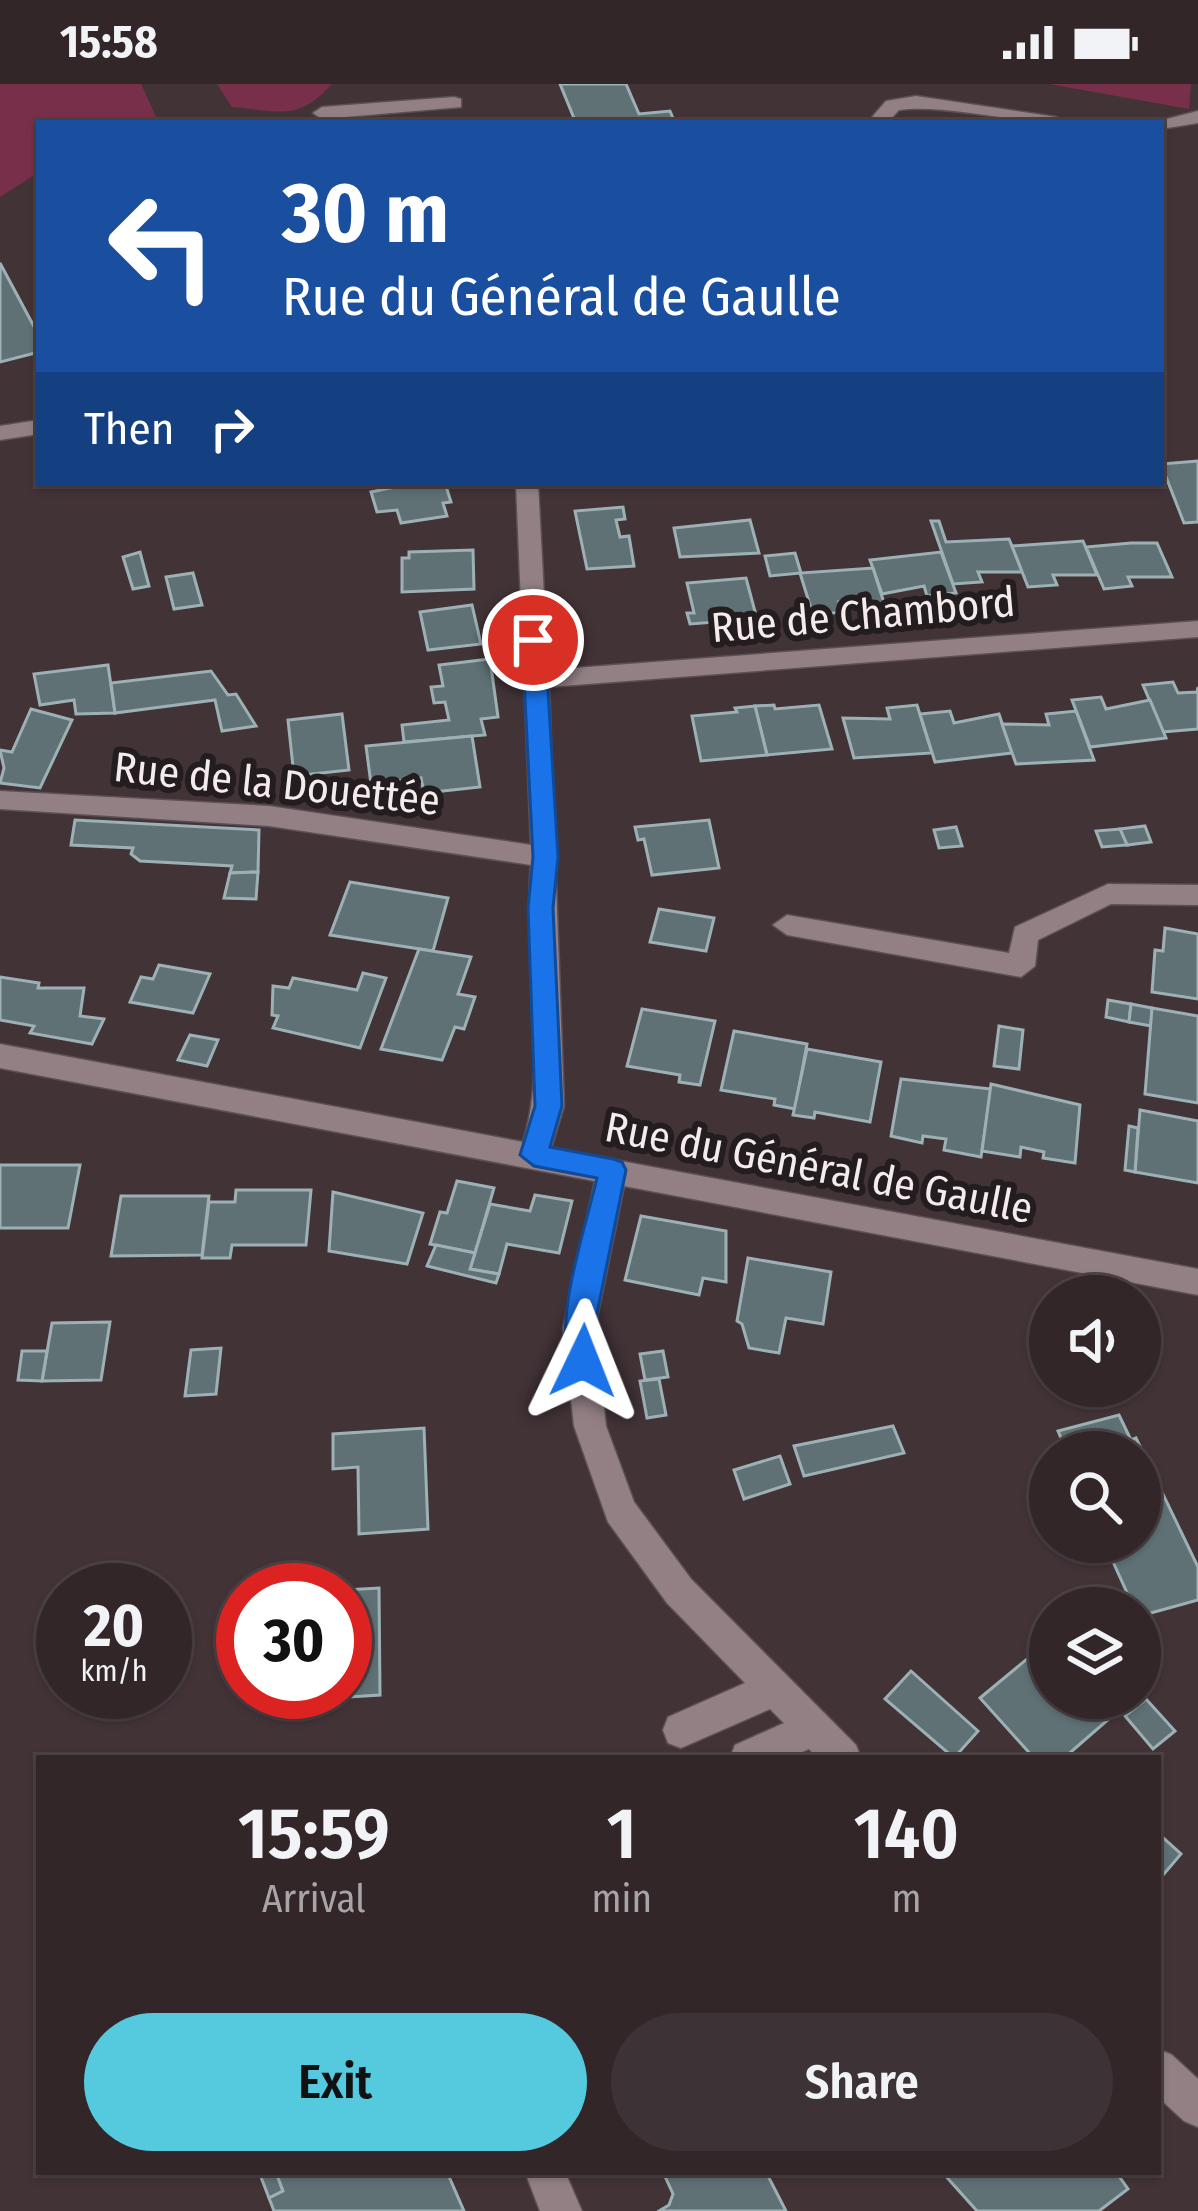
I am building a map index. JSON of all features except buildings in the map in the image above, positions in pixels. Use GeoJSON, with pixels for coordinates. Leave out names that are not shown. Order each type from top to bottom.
{"type":"FeatureCollection","features":[{"type":"Feature","properties":{"kind":"street"},"geometry":{"type":"LineString","coordinates":[[322,113],[454,93],[468,120]]}},
{"type":"Feature","properties":{"kind":"street"},"geometry":{"type":"LineString","coordinates":[[880,120],[893,105],[916,102],[1037,120]]}},
{"type":"Feature","properties":{"kind":"street"},"geometry":{"type":"LineString","coordinates":[[1164,123],[1198,117]]}},
{"type":"Feature","properties":{"kind":"street"},"geometry":{"type":"LineString","coordinates":[[0,433],[36,427]]}},
{"type":"Feature","properties":{"kind":"street"},"geometry":{"type":"LineString","coordinates":[[527,486],[545,857],[541,908],[549,1106],[534,1155]]}},
{"type":"Feature","properties":{"kind":"street","name":"Rue de Chambord"},"geometry":{"type":"LineString","coordinates":[[535,680],[1198,629]]}},
{"type":"Feature","properties":{"kind":"street","name":"Rue de la Douettée"},"geometry":{"type":"LineString","coordinates":[[0,800],[269,816],[545,857]]}},
{"type":"Feature","properties":{"kind":"street"},"geometry":{"type":"LineString","coordinates":[[787,925],[1022,966],[1025,934],[1108,894],[1198,895]]}},
{"type":"Feature","properties":{"kind":"street","name":"Rue du Général de Gaulle"},"geometry":{"type":"LineString","coordinates":[[0,1057],[1198,1282]]}},
{"type":"Feature","properties":{"kind":"street"},"geometry":{"type":"LineString","coordinates":[[613,1170],[579,1328],[590,1426],[620,1511],[679,1591],[840,1755]]}},
{"type":"Feature","properties":{"kind":"street"},"geometry":{"type":"LineString","coordinates":[[681,1730],[773,1690]]}},
{"type":"Feature","properties":{"kind":"street"},"geometry":{"type":"LineString","coordinates":[[755,1755],[813,1729]]}},
{"type":"Feature","properties":{"kind":"street"},"geometry":{"type":"LineString","coordinates":[[1161,2071],[1198,2107]]}},
{"type":"Feature","properties":{"kind":"street"},"geometry":{"type":"LineString","coordinates":[[546,2175],[561,2211]]}},
{"type":"Feature","properties":{"kind":"shaded area"},"geometry":{"type":"Polygon","coordinates":[[[0,84],[141,84],[158,120],[36,120],[36,174],[0,197],[0,84]]]}},
{"type":"Feature","properties":{"kind":"shaded area"},"geometry":{"type":"Polygon","coordinates":[[[217,84],[332,84],[298,109],[275,112],[232,107],[217,84]]]}},
{"type":"Feature","properties":{"kind":"shaded area"},"geometry":{"type":"Polygon","coordinates":[[[1049,84],[1191,84],[1189,109],[1049,84]]]}},
{"type":"Feature","properties":{"kind":"route"},"geometry":{"type":"LineString","coordinates":[[533,640],[545,857],[541,908],[549,1106],[534,1155],[613,1170],[579,1328],[583,1361]]}}]}
